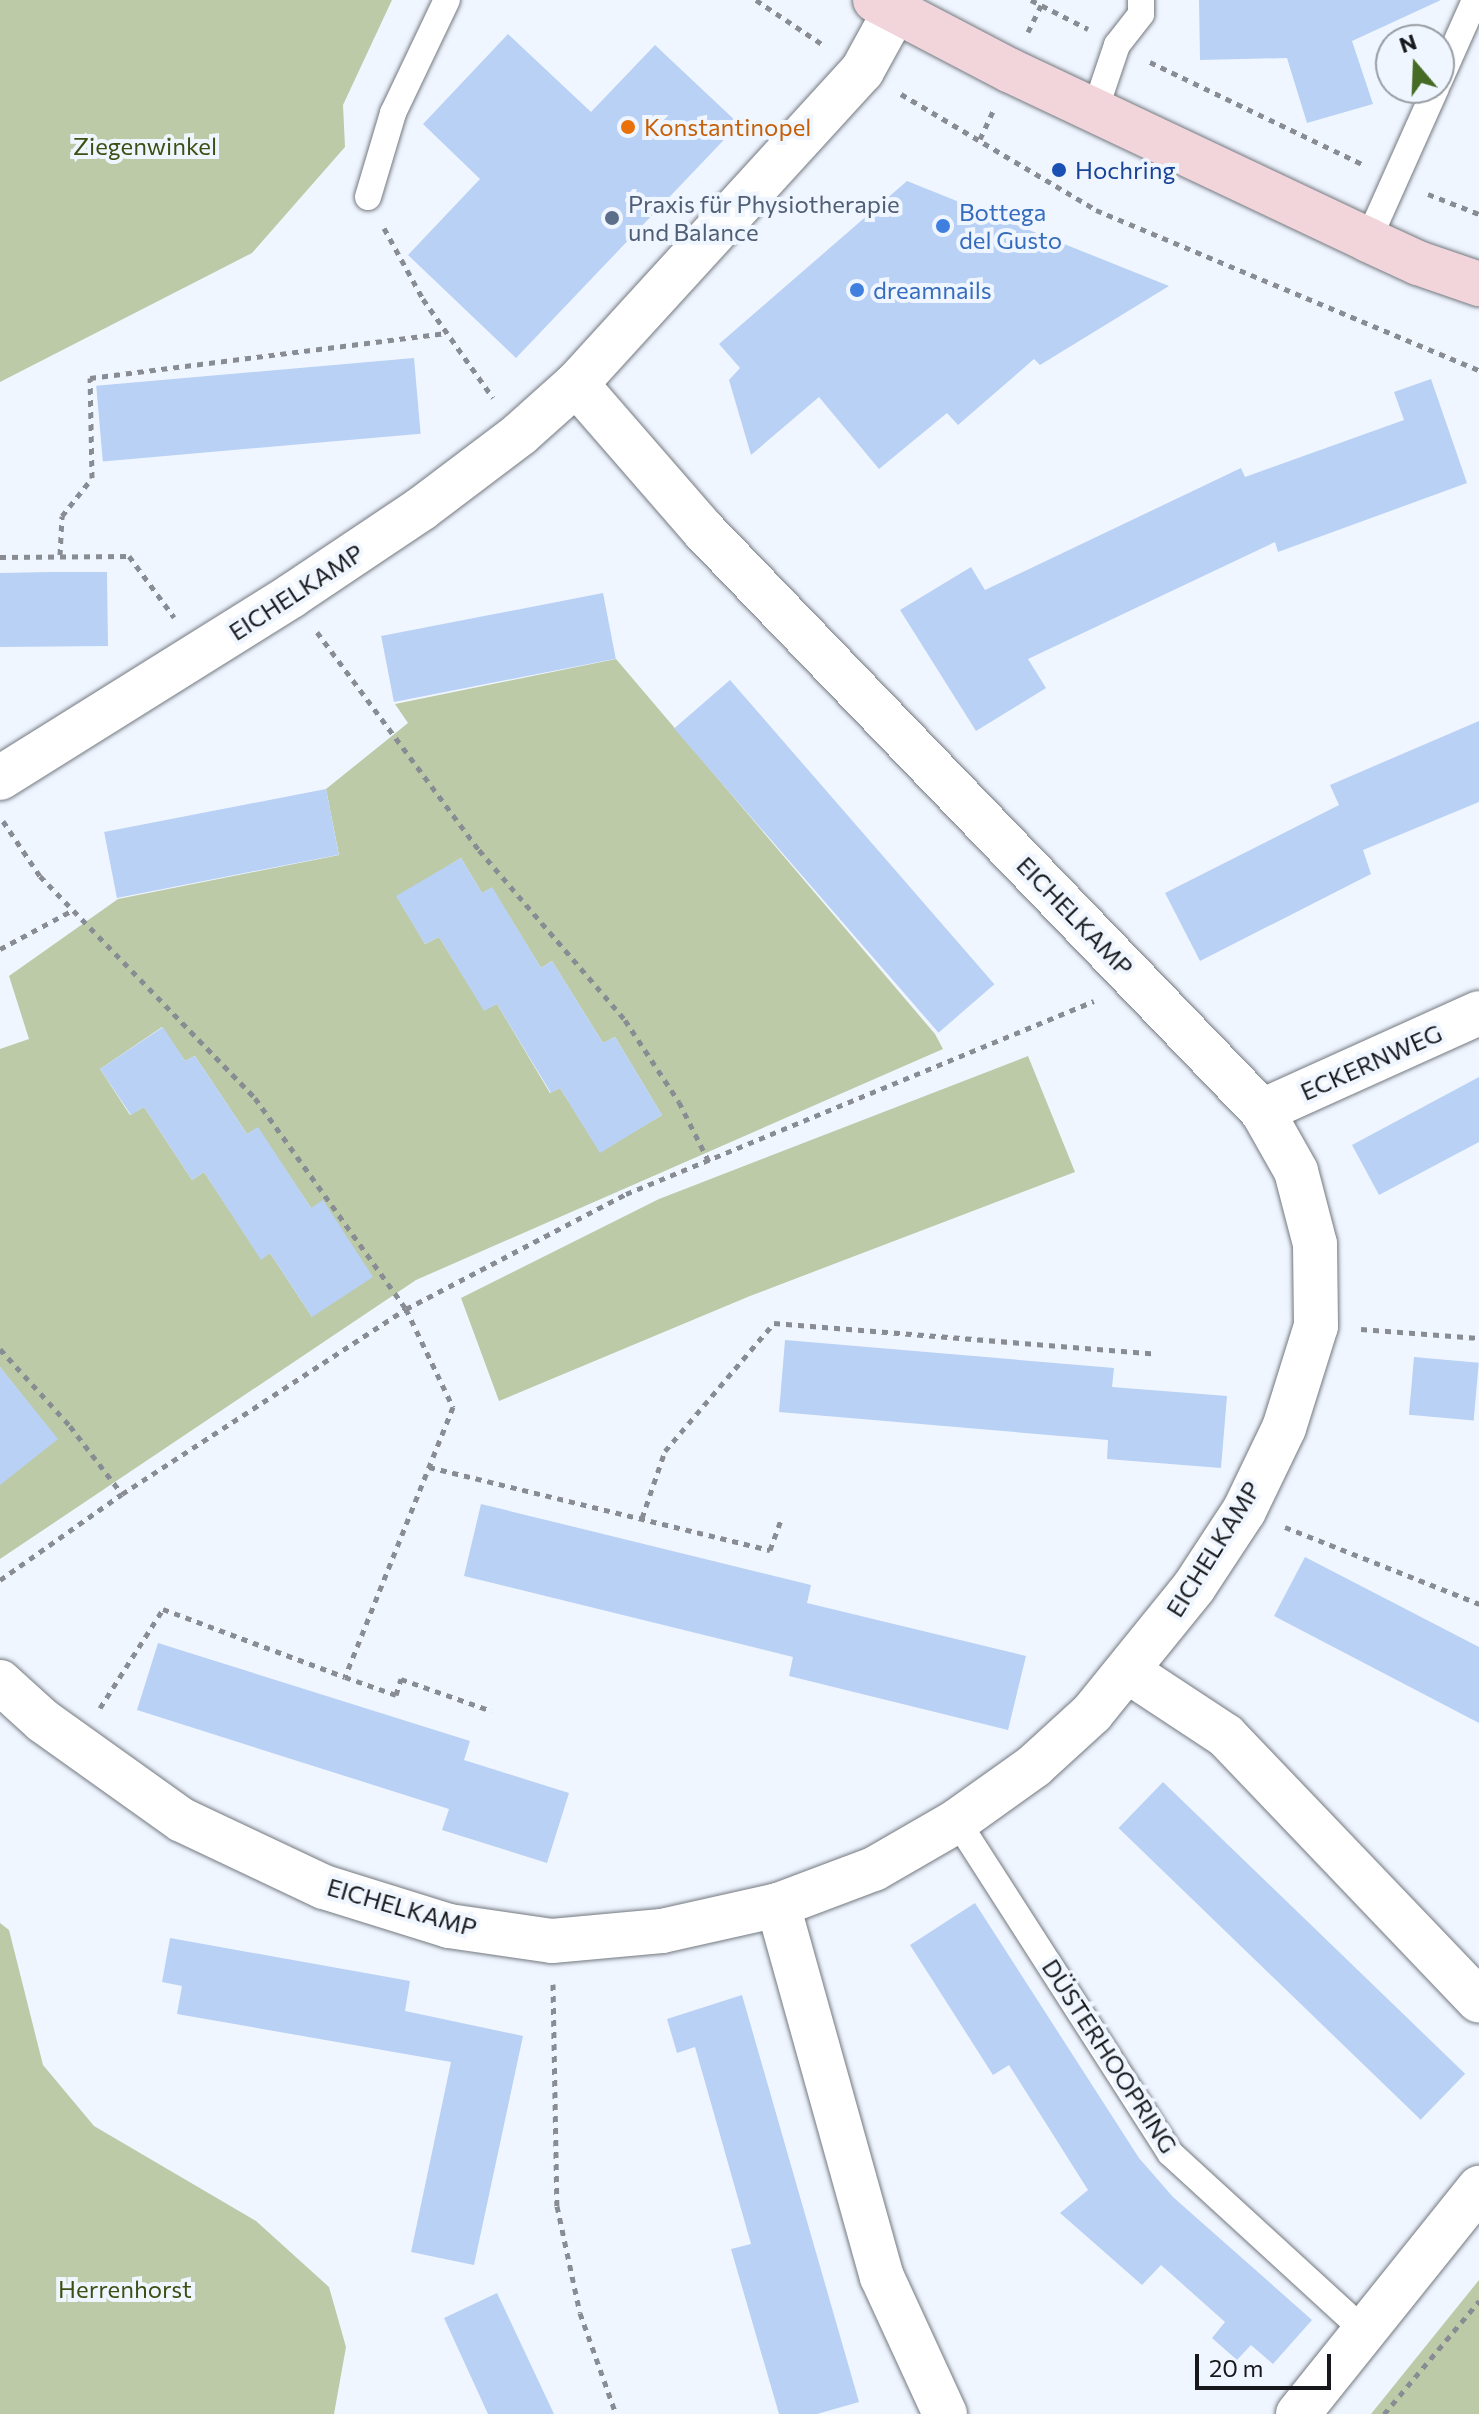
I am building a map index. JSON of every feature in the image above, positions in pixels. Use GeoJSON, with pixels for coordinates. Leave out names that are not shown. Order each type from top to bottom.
{"type":"FeatureCollection","features":[{"type":"Feature","properties":{"kind":"street","name":"EICHELKAMP"},"geometry":{"type":"LineString","coordinates":[[0,778],[291,596],[421,509],[520,434],[576,384],[862,71],[885,6]]}},
{"type":"Feature","properties":{"kind":"street"},"geometry":{"type":"LineString","coordinates":[[885,6],[1368,240],[1418,263],[1479,284]]}},
{"type":"Feature","properties":{"kind":"street","name":"EICHELKAMP"},"geometry":{"type":"LineString","coordinates":[[0,1682],[43,1721],[182,1820],[324,1887],[449,1926],[552,1941],[662,1931],[778,1905],[874,1869],[957,1821],[1034,1766],[1092,1713],[1129,1672],[1194,1587],[1244,1511],[1284,1428],[1316,1326],[1315,1244],[1296,1171],[1262,1111],[704,531],[576,384]]}},
{"type":"Feature","properties":{"kind":"street","name":"ECKERNWEG"},"geometry":{"type":"LineString","coordinates":[[1262,1111],[1479,1013]]}},
{"type":"Feature","properties":{"kind":"street"},"geometry":{"type":"LineString","coordinates":[[1129,1672],[1226,1736],[1479,2001]]}},
{"type":"Feature","properties":{"kind":"street"},"geometry":{"type":"LineString","coordinates":[[778,1905],[882,2277],[945,2414]]}},
{"type":"Feature","properties":{"kind":"street"},"geometry":{"type":"LineString","coordinates":[[1298,2414],[1479,2188]]}},
{"type":"Feature","properties":{"kind":"lane"},"geometry":{"type":"LineString","coordinates":[[368,197],[393,113],[447,0]]}},
{"type":"Feature","properties":{"kind":"lane"},"geometry":{"type":"LineString","coordinates":[[1095,110],[1117,45],[1141,14],[1141,0]]}},
{"type":"Feature","properties":{"kind":"lane"},"geometry":{"type":"LineString","coordinates":[[1455,45],[1475,0]]}},
{"type":"Feature","properties":{"kind":"lane"},"geometry":{"type":"LineString","coordinates":[[1368,240],[1429,104]]}},
{"type":"Feature","properties":{"kind":"lane","name":"DÜSTERHOOPRING"},"geometry":{"type":"LineString","coordinates":[[957,1821],[1170,2153],[1364,2331]]}},
{"type":"Feature","properties":{"kind":"path"},"geometry":{"type":"LineString","coordinates":[[756,0],[862,71],[1096,210],[1479,370]]}},
{"type":"Feature","properties":{"kind":"path"},"geometry":{"type":"LineString","coordinates":[[1031,0],[1395,180],[1479,214]]}},
{"type":"Feature","properties":{"kind":"path"},"geometry":{"type":"LineString","coordinates":[[368,197],[423,299],[520,434]]}},
{"type":"Feature","properties":{"kind":"path"},"geometry":{"type":"LineString","coordinates":[[60,555],[62,516],[92,478],[90,378],[446,333]]}},
{"type":"Feature","properties":{"kind":"path"},"geometry":{"type":"LineString","coordinates":[[0,557],[129,556],[201,653]]}},
{"type":"Feature","properties":{"kind":"path"},"geometry":{"type":"LineString","coordinates":[[291,596],[479,850],[625,1020],[679,1102],[709,1162]]}},
{"type":"Feature","properties":{"kind":"path"},"geometry":{"type":"LineString","coordinates":[[0,816],[40,876],[255,1098],[406,1309],[453,1407],[345,1677]]}},
{"type":"Feature","properties":{"kind":"path"},"geometry":{"type":"LineString","coordinates":[[0,949],[73,910]]}},
{"type":"Feature","properties":{"kind":"path"},"geometry":{"type":"LineString","coordinates":[[0,1580],[122,1494],[406,1309],[626,1194],[1140,982]]}},
{"type":"Feature","properties":{"kind":"path"},"geometry":{"type":"LineString","coordinates":[[642,1518],[665,1451],[774,1323],[1157,1354]]}},
{"type":"Feature","properties":{"kind":"path"},"geometry":{"type":"LineString","coordinates":[[1316,1326],[1479,1338]]}},
{"type":"Feature","properties":{"kind":"path"},"geometry":{"type":"LineString","coordinates":[[0,1349],[70,1426],[122,1494]]}},
{"type":"Feature","properties":{"kind":"path"},"geometry":{"type":"LineString","coordinates":[[429,1467],[770,1550],[781,1520]]}},
{"type":"Feature","properties":{"kind":"path"},"geometry":{"type":"LineString","coordinates":[[1244,1511],[1479,1604]]}},
{"type":"Feature","properties":{"kind":"path"},"geometry":{"type":"LineString","coordinates":[[77,1745],[163,1609],[396,1695],[401,1679],[492,1711]]}},
{"type":"Feature","properties":{"kind":"path"},"geometry":{"type":"LineString","coordinates":[[552,1941],[557,2206],[580,2313],[616,2414]]}},
{"type":"Feature","properties":{"kind":"path"},"geometry":{"type":"LineString","coordinates":[[1384,2414],[1479,2301]]}},
{"type":"Feature","properties":{"kind":"green space","name":"Ziegenwinkel"},"geometry":{"type":"Polygon","coordinates":[[[0,0],[392,0],[343,105],[345,147],[252,253],[0,382],[0,0]]]}},
{"type":"Feature","properties":{"kind":"green space"},"geometry":{"type":"Polygon","coordinates":[[[616,659],[935,1034],[943,1049],[416,1280],[0,1559],[0,1483],[57,1439],[0,1367],[0,1049],[29,1039],[9,976],[118,899],[339,855],[326,789],[408,723],[395,704],[616,659]],[[461,858],[397,897],[425,944],[439,937],[484,1010],[497,1004],[550,1093],[560,1088],[600,1152],[662,1115],[615,1037],[603,1043],[552,961],[541,968],[492,888],[482,893],[461,858]],[[162,1027],[100,1069],[130,1115],[144,1107],[192,1180],[204,1172],[261,1259],[270,1253],[312,1317],[311,1208],[258,1128],[247,1134],[195,1056],[185,1061],[162,1027]]]}},
{"type":"Feature","properties":{"kind":"green space"},"geometry":{"type":"Polygon","coordinates":[[[1028,1056],[1075,1172],[750,1296],[499,1401],[461,1298],[659,1199],[1028,1056]]]}},
{"type":"Feature","properties":{"kind":"green space","name":"Herrenhorst"},"geometry":{"type":"Polygon","coordinates":[[[0,1923],[9,1930],[43,2065],[94,2126],[256,2221],[329,2287],[346,2347],[334,2414],[0,2414],[0,1923]]]}},
{"type":"Feature","properties":{"kind":"green space"},"geometry":{"type":"Polygon","coordinates":[[[1479,2280],[1479,2414],[1371,2414],[1479,2280]]]}},
{"type":"Feature","properties":{"kind":"building"},"geometry":{"type":"Polygon","coordinates":[[[1199,0],[1441,0],[1389,24],[1375,24],[1375,30],[1352,41],[1373,104],[1307,123],[1287,58],[1200,60],[1199,0]]]}},
{"type":"Feature","properties":{"kind":"building"},"geometry":{"type":"Polygon","coordinates":[[[508,34],[591,112],[655,45],[739,124],[516,358],[408,255],[480,179],[423,124],[508,34]]]}},
{"type":"Feature","properties":{"kind":"building"},"geometry":{"type":"Polygon","coordinates":[[[907,181],[1169,286],[1040,365],[1034,359],[958,425],[947,413],[879,469],[819,397],[751,455],[729,380],[740,368],[719,344],[907,181]]]}},
{"type":"Feature","properties":{"kind":"building"},"geometry":{"type":"Polygon","coordinates":[[[414,358],[421,434],[103,462],[96,386],[414,358]]]}},
{"type":"Feature","properties":{"kind":"building"},"geometry":{"type":"Polygon","coordinates":[[[1431,379],[1467,483],[1278,552],[1275,542],[1028,659],[1046,688],[976,731],[900,610],[971,567],[985,590],[1241,468],[1245,477],[1404,420],[1394,392],[1431,379]]]}},
{"type":"Feature","properties":{"kind":"building"},"geometry":{"type":"Polygon","coordinates":[[[107,572],[108,646],[0,647],[0,573],[107,572]]]}},
{"type":"Feature","properties":{"kind":"building"},"geometry":{"type":"Polygon","coordinates":[[[603,593],[616,659],[394,702],[381,636],[603,593]]]}},
{"type":"Feature","properties":{"kind":"building"},"geometry":{"type":"Polygon","coordinates":[[[730,680],[994,984],[939,1033],[674,729],[730,680]]]}},
{"type":"Feature","properties":{"kind":"building"},"geometry":{"type":"Polygon","coordinates":[[[1479,721],[1479,802],[1363,850],[1371,874],[1200,961],[1165,893],[1339,805],[1330,785],[1479,721]]]}},
{"type":"Feature","properties":{"kind":"building"},"geometry":{"type":"Polygon","coordinates":[[[326,789],[339,855],[117,898],[104,832],[326,789]]]}},
{"type":"Feature","properties":{"kind":"building"},"geometry":{"type":"Polygon","coordinates":[[[461,858],[482,893],[492,887],[541,968],[552,961],[603,1043],[615,1037],[662,1115],[600,1153],[560,1088],[551,1093],[497,1004],[484,1011],[439,937],[425,944],[396,896],[461,858]]]}},
{"type":"Feature","properties":{"kind":"building"},"geometry":{"type":"Polygon","coordinates":[[[163,1027],[185,1061],[195,1056],[247,1134],[258,1127],[311,1208],[323,1200],[373,1277],[312,1317],[270,1253],[261,1260],[204,1172],[192,1180],[144,1107],[131,1115],[100,1069],[163,1027]]]}},
{"type":"Feature","properties":{"kind":"building"},"geometry":{"type":"Polygon","coordinates":[[[1479,1077],[1479,1142],[1379,1195],[1352,1145],[1479,1077]]]}},
{"type":"Feature","properties":{"kind":"building"},"geometry":{"type":"Polygon","coordinates":[[[785,1340],[1114,1368],[1112,1387],[1227,1396],[1221,1468],[1107,1459],[1108,1440],[779,1412],[785,1340]]]}},
{"type":"Feature","properties":{"kind":"building"},"geometry":{"type":"Polygon","coordinates":[[[1414,1357],[1479,1363],[1474,1420],[1409,1415],[1414,1357]]]}},
{"type":"Feature","properties":{"kind":"building"},"geometry":{"type":"Polygon","coordinates":[[[0,1367],[58,1439],[0,1485],[0,1367]]]}},
{"type":"Feature","properties":{"kind":"building"},"geometry":{"type":"Polygon","coordinates":[[[481,1504],[811,1585],[807,1603],[1026,1656],[1008,1730],[789,1676],[793,1657],[464,1576],[481,1504]]]}},
{"type":"Feature","properties":{"kind":"building"},"geometry":{"type":"Polygon","coordinates":[[[1305,1557],[1479,1647],[1479,1723],[1274,1616],[1305,1557]]]}},
{"type":"Feature","properties":{"kind":"building"},"geometry":{"type":"Polygon","coordinates":[[[158,1643],[470,1741],[464,1760],[569,1793],[547,1863],[442,1830],[449,1809],[137,1710],[158,1643]]]}},
{"type":"Feature","properties":{"kind":"building"},"geometry":{"type":"Polygon","coordinates":[[[1163,1782],[1465,2074],[1421,2120],[1119,1828],[1163,1782]]]}},
{"type":"Feature","properties":{"kind":"building"},"geometry":{"type":"Polygon","coordinates":[[[975,1903],[1139,2158],[1173,2197],[1312,2320],[1273,2364],[1251,2345],[1237,2360],[1212,2338],[1225,2322],[1161,2265],[1142,2285],[1060,2213],[1088,2190],[1009,2065],[993,2075],[910,1945],[975,1903]]]}},
{"type":"Feature","properties":{"kind":"building"},"geometry":{"type":"Polygon","coordinates":[[[170,1938],[410,1981],[405,2011],[523,2036],[474,2265],[411,2252],[451,2062],[177,2014],[182,1986],[162,1982],[170,1938]]]}},
{"type":"Feature","properties":{"kind":"building"},"geometry":{"type":"Polygon","coordinates":[[[742,1995],[859,2402],[817,2414],[779,2414],[731,2249],[751,2244],[695,2047],[677,2053],[667,2019],[742,1995]]]}},
{"type":"Feature","properties":{"kind":"building"},"geometry":{"type":"Polygon","coordinates":[[[497,2293],[554,2414],[488,2414],[444,2318],[497,2293]]]}},
{"type":"Feature","properties":{"kind":"place","name":"Konstantinopel"},"geometry":{"type":"Point","coordinates":[628,127]}},
{"type":"Feature","properties":{"kind":"place","name":"Hochring"},"geometry":{"type":"Point","coordinates":[1059,170]}},
{"type":"Feature","properties":{"kind":"place","name":"Praxis für Physiotherapie und Balance"},"geometry":{"type":"Point","coordinates":[612,218]}},
{"type":"Feature","properties":{"kind":"place","name":"Bottega del Gusto"},"geometry":{"type":"Point","coordinates":[943,226]}},
{"type":"Feature","properties":{"kind":"place","name":"dreamnails"},"geometry":{"type":"Point","coordinates":[857,290]}}]}
